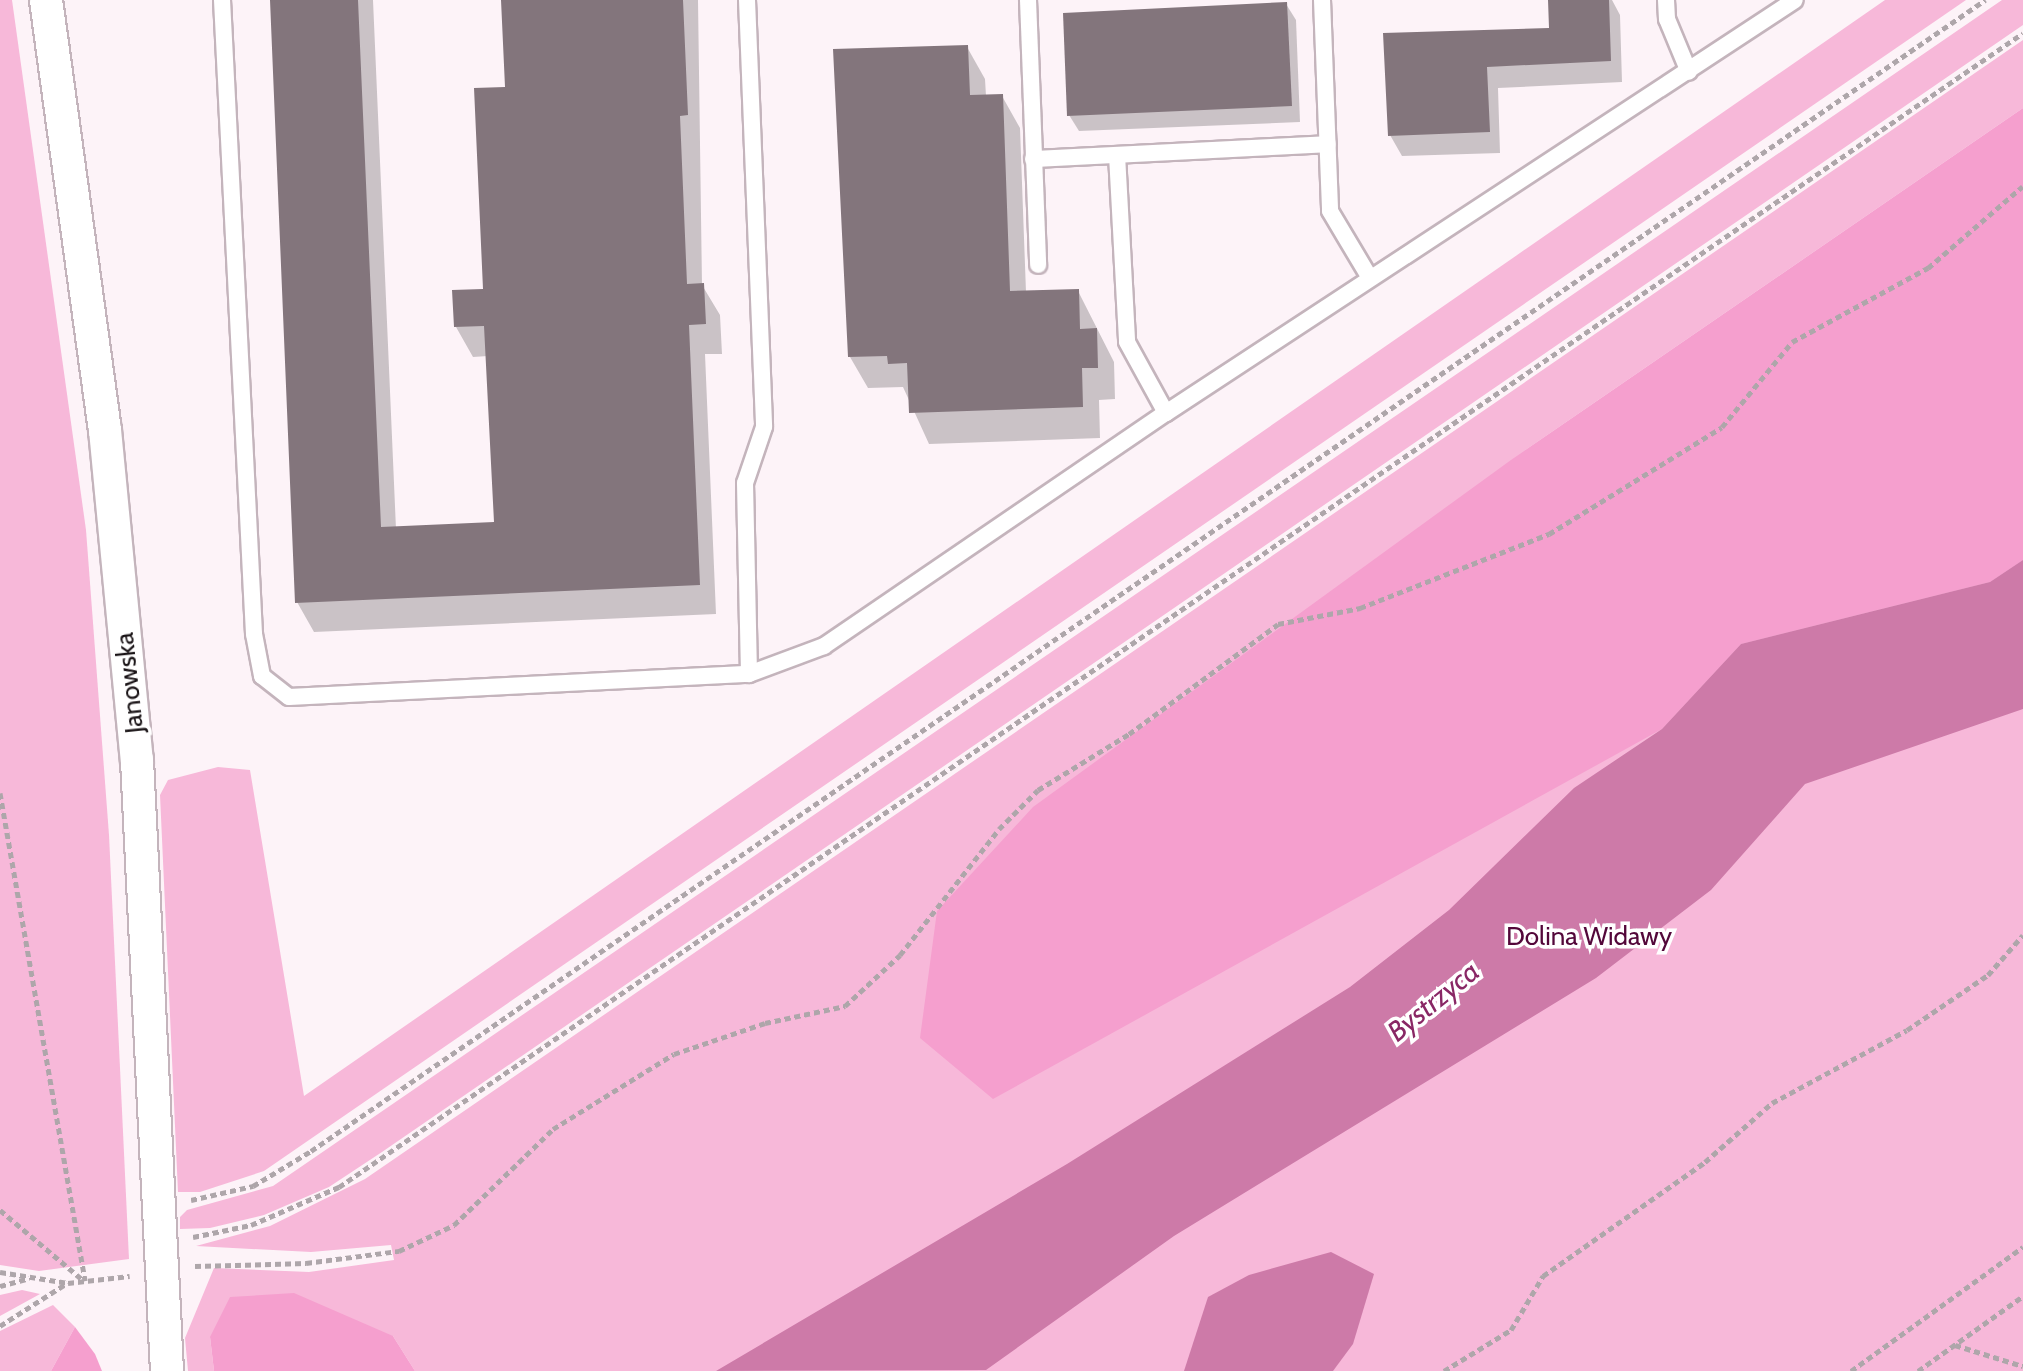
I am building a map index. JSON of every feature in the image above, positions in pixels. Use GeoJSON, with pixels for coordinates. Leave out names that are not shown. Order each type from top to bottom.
{"type":"FeatureCollection","features":[{"type":"Feature","properties":{"kind":"street","name":"Janowska"},"geometry":{"type":"LineString","coordinates":[[46,0],[105,430],[136,744],[167,1371]]}},
{"type":"Feature","properties":{"kind":"lane"},"geometry":{"type":"LineString","coordinates":[[222,0],[254,634],[262,676],[289,697],[749,674],[824,646],[1166,413],[1795,0]]}},
{"type":"Feature","properties":{"kind":"lane"},"geometry":{"type":"LineString","coordinates":[[747,0],[764,427],[745,483],[749,674]]}},
{"type":"Feature","properties":{"kind":"lane"},"geometry":{"type":"LineString","coordinates":[[1028,0],[1038,265]]}},
{"type":"Feature","properties":{"kind":"lane"},"geometry":{"type":"LineString","coordinates":[[1322,0],[1330,211],[1370,278]]}},
{"type":"Feature","properties":{"kind":"lane"},"geometry":{"type":"LineString","coordinates":[[1666,0],[1667,19],[1689,72]]}},
{"type":"Feature","properties":{"kind":"lane"},"geometry":{"type":"LineString","coordinates":[[1033,159],[1328,144]]}},
{"type":"Feature","properties":{"kind":"lane"},"geometry":{"type":"LineString","coordinates":[[1117,155],[1127,342],[1166,413]]}},
{"type":"Feature","properties":{"kind":"path"},"geometry":{"type":"LineString","coordinates":[[159,1202],[211,1199],[253,1186],[311,1151],[1985,0]]}},
{"type":"Feature","properties":{"kind":"path"},"geometry":{"type":"LineString","coordinates":[[160,1239],[251,1225],[339,1187],[2023,33]]}},
{"type":"Feature","properties":{"kind":"path"},"geometry":{"type":"LineString","coordinates":[[0,1272],[68,1283],[217,1263],[306,1263],[399,1251],[454,1225],[553,1129],[674,1054],[765,1023],[845,1006],[900,955],[999,829],[1038,790],[1129,734],[1278,624],[1360,608],[1549,534],[1722,427],[1792,342],[1928,268],[2023,186]]}},
{"type":"Feature","properties":{"kind":"path"},"geometry":{"type":"LineString","coordinates":[[0,793],[85,1281]]}},
{"type":"Feature","properties":{"kind":"path"},"geometry":{"type":"LineString","coordinates":[[1444,1371],[1511,1330],[1543,1276],[1705,1162],[1772,1103],[1907,1030],[1988,975],[2023,935]]}},
{"type":"Feature","properties":{"kind":"path"},"geometry":{"type":"LineString","coordinates":[[0,1210],[85,1281]]}},
{"type":"Feature","properties":{"kind":"path"},"geometry":{"type":"LineString","coordinates":[[1851,1371],[2023,1247]]}},
{"type":"Feature","properties":{"kind":"path"},"geometry":{"type":"LineString","coordinates":[[0,1286],[30,1278]]}},
{"type":"Feature","properties":{"kind":"path"},"geometry":{"type":"LineString","coordinates":[[0,1326],[68,1283]]}},
{"type":"Feature","properties":{"kind":"path"},"geometry":{"type":"LineString","coordinates":[[1918,1371],[2023,1296]]}},
{"type":"Feature","properties":{"kind":"path"},"geometry":{"type":"LineString","coordinates":[[1954,1344],[2023,1366]]}},
{"type":"Feature","properties":{"kind":"green space"},"geometry":{"type":"Polygon","coordinates":[[[0,0],[12,0],[86,530],[109,835],[129,1259],[39,1271],[0,1265],[0,0]]]}},
{"type":"Feature","properties":{"kind":"green space"},"geometry":{"type":"Polygon","coordinates":[[[1885,0],[1966,0],[264,1171],[200,1192],[178,1192],[160,795],[168,780],[218,767],[250,770],[304,1096],[1885,0]]]}},
{"type":"Feature","properties":{"kind":"green space"},"geometry":{"type":"Polygon","coordinates":[[[2002,0],[2023,0],[2023,25],[382,1152],[329,1187],[264,1215],[210,1228],[180,1229],[180,1217],[187,1210],[273,1186],[2002,0]]]}},
{"type":"Feature","properties":{"kind":"green space","name":"Dolina Widawy"},"geometry":{"type":"Polygon","coordinates":[[[2023,40],[2023,108],[1511,460],[2023,111],[2023,1371],[415,1371],[393,1336],[210,1337],[214,1371],[188,1371],[185,1338],[214,1268],[309,1272],[394,1260],[391,1245],[311,1252],[196,1246],[270,1226],[365,1179],[2023,40]]]}},
{"type":"Feature","properties":{"kind":"green space"},"geometry":{"type":"Polygon","coordinates":[[[22,1290],[40,1294],[0,1316],[0,1295],[22,1290]]]}},
{"type":"Feature","properties":{"kind":"green space"},"geometry":{"type":"Polygon","coordinates":[[[53,1305],[75,1327],[51,1371],[0,1371],[0,1331],[53,1305]]]}},
{"type":"Feature","properties":{"kind":"shaded area"},"geometry":{"type":"Polygon","coordinates":[[[2023,108],[2023,560],[1990,582],[1741,644],[1662,729],[993,1099],[920,1038],[937,911],[1033,807],[1511,460],[2023,108]]]}},
{"type":"Feature","properties":{"kind":"shaded area"},"geometry":{"type":"Polygon","coordinates":[[[294,1293],[393,1336],[415,1371],[214,1371],[210,1337],[230,1297],[294,1293]]]}},
{"type":"Feature","properties":{"kind":"shaded area"},"geometry":{"type":"Polygon","coordinates":[[[75,1327],[95,1354],[102,1371],[51,1371],[75,1327]]]}},
{"type":"Feature","properties":{"kind":"water","name":"Bystrzyca"},"geometry":{"type":"Polygon","coordinates":[[[2023,560],[2023,709],[1805,784],[1711,890],[1596,978],[1174,1236],[986,1370],[716,1371],[1067,1164],[1350,987],[1449,910],[1574,788],[1662,729],[1741,644],[1990,582],[2023,560]]]}},
{"type":"Feature","properties":{"kind":"water"},"geometry":{"type":"Polygon","coordinates":[[[1331,1252],[1374,1274],[1353,1344],[1333,1371],[1184,1371],[1208,1297],[1249,1275],[1331,1252]]]}},
{"type":"Feature","properties":{"kind":"building"},"geometry":{"type":"Polygon","coordinates":[[[270,0],[358,0],[381,527],[494,522],[484,326],[454,327],[452,290],[483,289],[474,88],[505,87],[501,0],[683,0],[688,115],[680,116],[687,284],[704,283],[706,324],[689,325],[700,585],[295,603],[270,0]]]}},
{"type":"Feature","properties":{"kind":"building"},"geometry":{"type":"Polygon","coordinates":[[[1548,0],[1609,0],[1611,61],[1487,67],[1490,132],[1388,136],[1383,33],[1549,28],[1548,0]]]}},
{"type":"Feature","properties":{"kind":"building"},"geometry":{"type":"Polygon","coordinates":[[[1287,2],[1292,106],[1067,116],[1063,13],[1287,2]]]}},
{"type":"Feature","properties":{"kind":"building"},"geometry":{"type":"Polygon","coordinates":[[[968,45],[970,95],[1003,94],[1010,291],[1079,289],[1080,329],[1097,328],[1098,368],[1082,368],[1083,407],[909,413],[907,363],[888,364],[887,356],[848,357],[833,49],[968,45]]]}}]}
